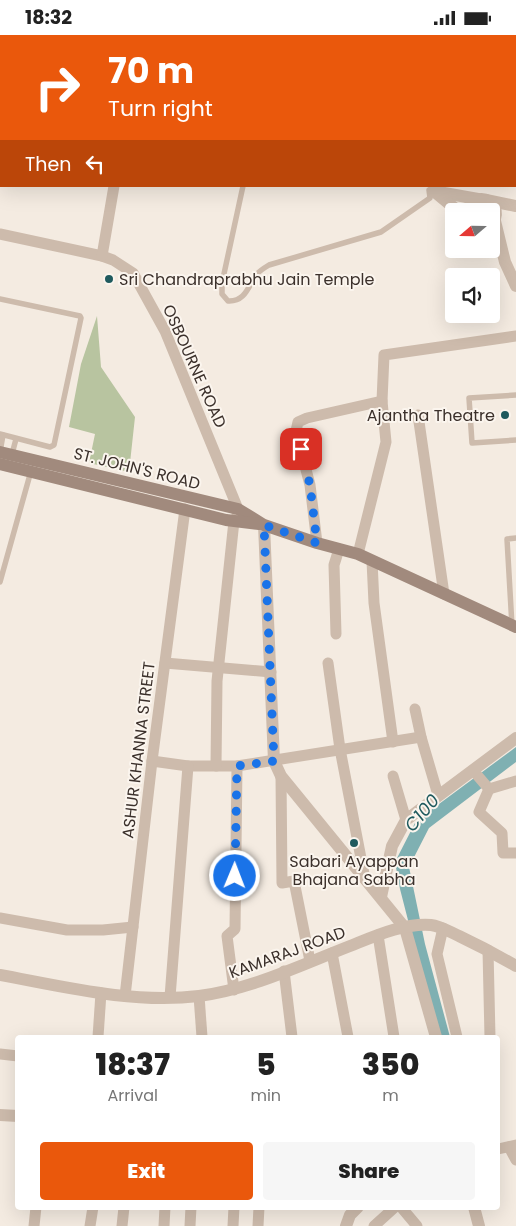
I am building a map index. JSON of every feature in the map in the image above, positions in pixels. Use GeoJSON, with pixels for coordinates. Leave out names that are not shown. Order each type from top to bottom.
{"type":"FeatureCollection","features":[{"type":"Feature","properties":{"kind":"main road","name":"ST. JOHN'S ROAD"},"geometry":{"type":"LineString","coordinates":[[4,453],[236,517],[358,554],[514,627]]}},
{"type":"Feature","properties":{"kind":"main road","name":"ST. JOHN'S ROAD"},"geometry":{"type":"LineString","coordinates":[[0,463],[186,509],[236,517]]}},
{"type":"Feature","properties":{"kind":"street"},"geometry":{"type":"LineString","coordinates":[[102,256],[114,187]]}},
{"type":"Feature","properties":{"kind":"street"},"geometry":{"type":"LineString","coordinates":[[430,189],[516,206]]}},
{"type":"Feature","properties":{"kind":"street"},"geometry":{"type":"LineString","coordinates":[[430,189],[448,203]]}},
{"type":"Feature","properties":{"kind":"street"},"geometry":{"type":"LineString","coordinates":[[471,203],[482,200],[489,203]]}},
{"type":"Feature","properties":{"kind":"street"},"geometry":{"type":"LineString","coordinates":[[500,219],[516,212]]}},
{"type":"Feature","properties":{"kind":"street","name":"OSBOURNE ROAD"},"geometry":{"type":"LineString","coordinates":[[0,234],[102,256],[133,273],[165,331],[236,517]]}},
{"type":"Feature","properties":{"kind":"street"},"geometry":{"type":"LineString","coordinates":[[500,244],[505,262],[516,286]]}},
{"type":"Feature","properties":{"kind":"street"},"geometry":{"type":"LineString","coordinates":[[500,256],[505,262]]}},
{"type":"Feature","properties":{"kind":"street"},"geometry":{"type":"LineString","coordinates":[[358,554],[386,442],[382,401],[384,355],[516,336]]}},
{"type":"Feature","properties":{"kind":"street"},"geometry":{"type":"LineString","coordinates":[[317,543],[310,485],[296,431],[298,422],[307,418],[382,401]]}},
{"type":"Feature","properties":{"kind":"street"},"geometry":{"type":"LineString","coordinates":[[418,415],[444,594]]}},
{"type":"Feature","properties":{"kind":"street","name":"ASHUR KHANNA STREET"},"geometry":{"type":"LineString","coordinates":[[125,995],[152,761],[186,509]]}},
{"type":"Feature","properties":{"kind":"street"},"geometry":{"type":"LineString","coordinates":[[216,766],[219,668],[236,517]]}},
{"type":"Feature","properties":{"kind":"street"},"geometry":{"type":"LineString","coordinates":[[264,525],[274,761],[281,776],[405,927],[435,1035]]}},
{"type":"Feature","properties":{"kind":"street"},"geometry":{"type":"LineString","coordinates":[[336,634],[334,565],[339,549]]}},
{"type":"Feature","properties":{"kind":"street"},"geometry":{"type":"LineString","coordinates":[[372,561],[374,603],[393,742]]}},
{"type":"Feature","properties":{"kind":"street"},"geometry":{"type":"LineString","coordinates":[[165,663],[271,672]]}},
{"type":"Feature","properties":{"kind":"street"},"geometry":{"type":"LineString","coordinates":[[328,663],[340,749],[365,879]]}},
{"type":"Feature","properties":{"kind":"street"},"geometry":{"type":"LineString","coordinates":[[415,709],[438,795]]}},
{"type":"Feature","properties":{"kind":"street"},"geometry":{"type":"LineString","coordinates":[[152,761],[188,766],[237,766],[421,737]]}},
{"type":"Feature","properties":{"kind":"street"},"geometry":{"type":"LineString","coordinates":[[382,897],[392,845],[406,819],[516,738]]}},
{"type":"Feature","properties":{"kind":"street"},"geometry":{"type":"LineString","coordinates":[[170,997],[188,766]]}},
{"type":"Feature","properties":{"kind":"street"},"geometry":{"type":"LineString","coordinates":[[234,990],[228,936],[229,932],[235,929],[237,766]]}},
{"type":"Feature","properties":{"kind":"street"},"geometry":{"type":"LineString","coordinates":[[392,775],[406,819]]}},
{"type":"Feature","properties":{"kind":"street"},"geometry":{"type":"LineString","coordinates":[[477,775],[487,787]]}},
{"type":"Feature","properties":{"kind":"street"},"geometry":{"type":"LineString","coordinates":[[281,776],[282,883],[294,881],[310,961]]}},
{"type":"Feature","properties":{"kind":"street"},"geometry":{"type":"LineString","coordinates":[[487,787],[516,781]]}},
{"type":"Feature","properties":{"kind":"street"},"geometry":{"type":"LineString","coordinates":[[487,787],[479,811],[502,833],[503,853],[516,853]]}},
{"type":"Feature","properties":{"kind":"street"},"geometry":{"type":"LineString","coordinates":[[0,918],[67,930],[103,930],[133,927]]}},
{"type":"Feature","properties":{"kind":"street","name":"KAMARAJ ROAD"},"geometry":{"type":"LineString","coordinates":[[0,975],[101,993],[170,997],[199,996],[234,990],[378,935],[405,927],[431,925],[488,950],[516,966]]}},
{"type":"Feature","properties":{"kind":"street"},"geometry":{"type":"LineString","coordinates":[[443,929],[437,955],[457,1035]]}},
{"type":"Feature","properties":{"kind":"street"},"geometry":{"type":"LineString","coordinates":[[378,935],[394,1035]]}},
{"type":"Feature","properties":{"kind":"street"},"geometry":{"type":"LineString","coordinates":[[488,950],[490,1035]]}},
{"type":"Feature","properties":{"kind":"street"},"geometry":{"type":"LineString","coordinates":[[332,953],[348,1035]]}},
{"type":"Feature","properties":{"kind":"street"},"geometry":{"type":"LineString","coordinates":[[284,971],[292,1035]]}},
{"type":"Feature","properties":{"kind":"street"},"geometry":{"type":"LineString","coordinates":[[98,1035],[101,993]]}},
{"type":"Feature","properties":{"kind":"street"},"geometry":{"type":"LineString","coordinates":[[199,996],[202,1035]]}},
{"type":"Feature","properties":{"kind":"street"},"geometry":{"type":"LineString","coordinates":[[0,1054],[15,1056]]}},
{"type":"Feature","properties":{"kind":"street"},"geometry":{"type":"LineString","coordinates":[[0,1115],[15,1116]]}},
{"type":"Feature","properties":{"kind":"street"},"geometry":{"type":"LineString","coordinates":[[507,1147],[516,1160]]}},
{"type":"Feature","properties":{"kind":"street"},"geometry":{"type":"LineString","coordinates":[[34,1226],[36,1210]]}},
{"type":"Feature","properties":{"kind":"street"},"geometry":{"type":"LineString","coordinates":[[90,1226],[93,1210]]}},
{"type":"Feature","properties":{"kind":"street"},"geometry":{"type":"LineString","coordinates":[[122,1226],[124,1210]]}},
{"type":"Feature","properties":{"kind":"street"},"geometry":{"type":"LineString","coordinates":[[164,1226],[165,1210]]}},
{"type":"Feature","properties":{"kind":"street"},"geometry":{"type":"LineString","coordinates":[[190,1226],[191,1210]]}},
{"type":"Feature","properties":{"kind":"street"},"geometry":{"type":"LineString","coordinates":[[233,1226],[234,1210]]}},
{"type":"Feature","properties":{"kind":"street"},"geometry":{"type":"LineString","coordinates":[[258,1226],[259,1210]]}},
{"type":"Feature","properties":{"kind":"street"},"geometry":{"type":"LineString","coordinates":[[346,1226],[350,1215],[355,1210]]}},
{"type":"Feature","properties":{"kind":"street"},"geometry":{"type":"LineString","coordinates":[[374,1226],[392,1210]]}},
{"type":"Feature","properties":{"kind":"street"},"geometry":{"type":"LineString","coordinates":[[404,1210],[417,1226]]}},
{"type":"Feature","properties":{"kind":"street"},"geometry":{"type":"LineString","coordinates":[[475,1210],[479,1226]]}},
{"type":"Feature","properties":{"kind":"lane"},"geometry":{"type":"LineString","coordinates":[[243,187],[222,283],[222,294],[228,301],[240,299],[246,293],[256,275],[269,265],[381,233],[430,198],[430,189]]}},
{"type":"Feature","properties":{"kind":"lane"},"geometry":{"type":"LineString","coordinates":[[0,299],[81,318],[54,445],[50,447],[2,435],[4,453]]}},
{"type":"Feature","properties":{"kind":"lane"},"geometry":{"type":"LineString","coordinates":[[516,395],[469,398],[472,443],[516,440]]}},
{"type":"Feature","properties":{"kind":"lane"},"geometry":{"type":"LineString","coordinates":[[4,453],[16,439]]}},
{"type":"Feature","properties":{"kind":"lane"},"geometry":{"type":"LineString","coordinates":[[0,581],[31,471]]}},
{"type":"Feature","properties":{"kind":"lane"},"geometry":{"type":"LineString","coordinates":[[514,627],[507,539],[516,538]]}},
{"type":"Feature","properties":{"kind":"green space"},"geometry":{"type":"Polygon","coordinates":[[[97,316],[101,367],[135,417],[129,472],[89,463],[95,434],[69,427],[81,364],[97,316]]]}},
{"type":"Feature","properties":{"kind":"water"},"geometry":{"type":"Polygon","coordinates":[[[516,747],[516,762],[429,828],[409,867],[425,944],[449,1035],[437,1035],[400,889],[395,862],[416,821],[516,747]]]}},
{"type":"Feature","properties":{"kind":"place","name":"Sri Chandraprabhu Jain Temple"},"geometry":{"type":"Point","coordinates":[109,279]}},
{"type":"Feature","properties":{"kind":"place","name":"Ajantha Theatre"},"geometry":{"type":"Point","coordinates":[505,415]}},
{"type":"Feature","properties":{"kind":"place","name":"Sabari Ayappan Bhajana Sabha"},"geometry":{"type":"Point","coordinates":[354,843]}},
{"type":"Feature","properties":{"kind":"route"},"geometry":{"type":"LineString","coordinates":[[235,876],[237,766],[274,761],[264,525],[317,543],[310,485],[301,449]]}},
{"type":"Feature","properties":{"kind":"water label","name":"C100"},"geometry":{"type":"Point","coordinates":[422,813]}}]}
